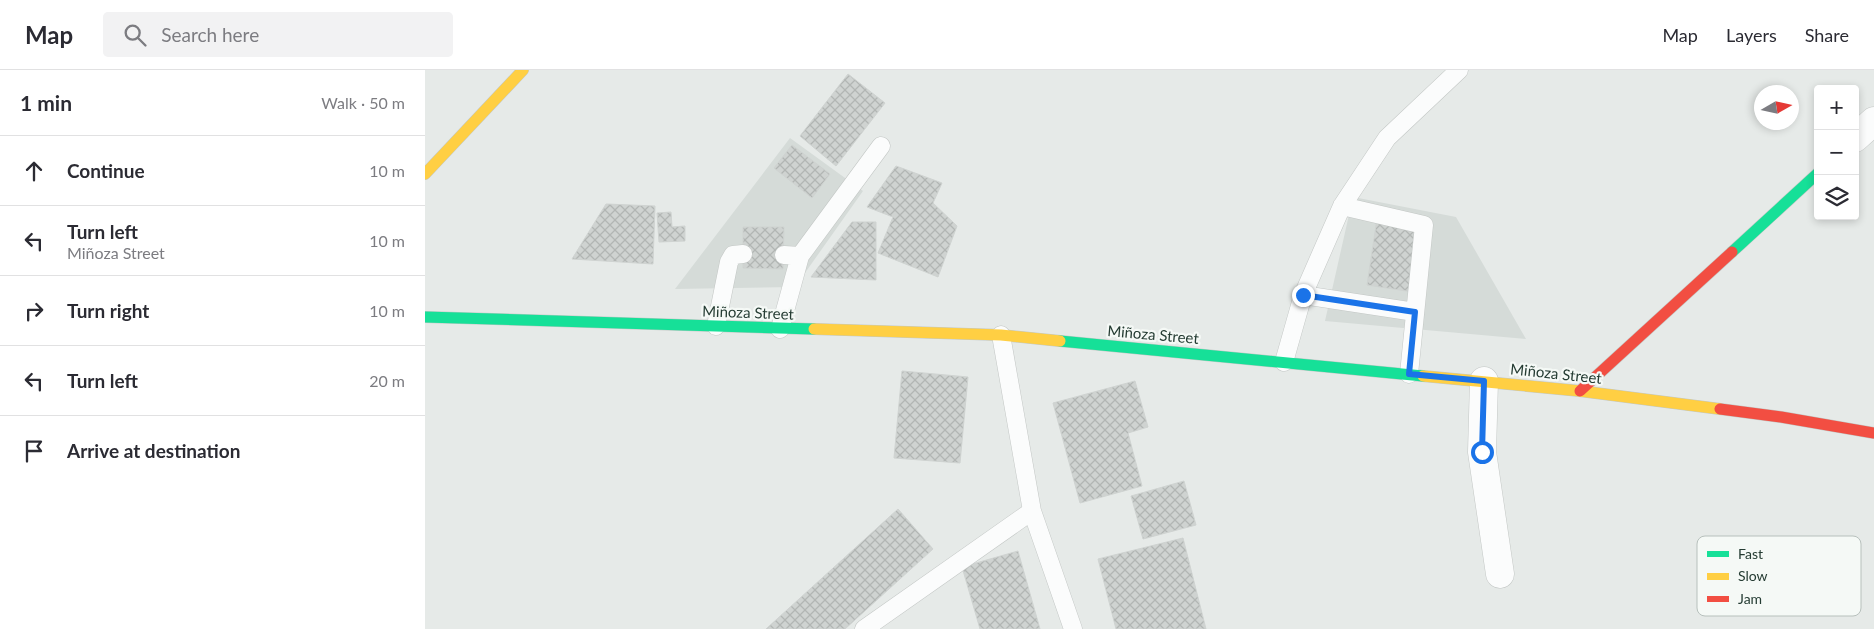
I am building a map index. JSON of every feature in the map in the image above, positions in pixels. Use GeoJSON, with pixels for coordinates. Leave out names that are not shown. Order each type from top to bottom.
{"type":"FeatureCollection","features":[{"type":"Feature","properties":{"kind":"main road"},"geometry":{"type":"LineString","coordinates":[[425,174],[523,70]]}},
{"type":"Feature","properties":{"kind":"main road"},"geometry":{"type":"LineString","coordinates":[[1580,390],[1816,175]]}},
{"type":"Feature","properties":{"kind":"main road","name":"Miñoza Street"},"geometry":{"type":"LineString","coordinates":[[425,317],[1001,335],[1580,390],[1781,417],[1874,433]]}},
{"type":"Feature","properties":{"kind":"street"},"geometry":{"type":"LineString","coordinates":[[1859,134],[1874,121]]}},
{"type":"Feature","properties":{"kind":"street"},"geometry":{"type":"LineString","coordinates":[[1484,381],[1482,452],[1500,574]]}},
{"type":"Feature","properties":{"kind":"lane"},"geometry":{"type":"LineString","coordinates":[[1284,362],[1303,295],[1342,206],[1387,138],[1459,70]]}},
{"type":"Feature","properties":{"kind":"lane"},"geometry":{"type":"LineString","coordinates":[[780,329],[792,256],[881,146]]}},
{"type":"Feature","properties":{"kind":"lane"},"geometry":{"type":"LineString","coordinates":[[1342,206],[1424,225],[1409,374]]}},
{"type":"Feature","properties":{"kind":"lane"},"geometry":{"type":"LineString","coordinates":[[716,326],[729,262],[733,255],[743,254]]}},
{"type":"Feature","properties":{"kind":"lane"},"geometry":{"type":"LineString","coordinates":[[1303,295],[1415,312]]}},
{"type":"Feature","properties":{"kind":"lane"},"geometry":{"type":"LineString","coordinates":[[1001,335],[1032,511],[1073,629]]}},
{"type":"Feature","properties":{"kind":"lane"},"geometry":{"type":"LineString","coordinates":[[864,629],[1032,511]]}},
{"type":"Feature","properties":{"kind":"shaded area"},"geometry":{"type":"Polygon","coordinates":[[[790,138],[863,191],[795,287],[675,289],[790,138]]]}},
{"type":"Feature","properties":{"kind":"shaded area"},"geometry":{"type":"Polygon","coordinates":[[[1353,197],[1456,217],[1526,339],[1325,321],[1353,197]]]}},
{"type":"Feature","properties":{"kind":"building"},"geometry":{"type":"Polygon","coordinates":[[[848,74],[885,103],[836,166],[800,136],[848,74]]]}},
{"type":"Feature","properties":{"kind":"building"},"geometry":{"type":"Polygon","coordinates":[[[792,145],[830,174],[812,198],[774,168],[792,145]]]}},
{"type":"Feature","properties":{"kind":"building"},"geometry":{"type":"Polygon","coordinates":[[[896,166],[942,183],[933,203],[957,226],[938,277],[878,253],[893,217],[867,207],[896,166]]]}},
{"type":"Feature","properties":{"kind":"building"},"geometry":{"type":"Polygon","coordinates":[[[606,204],[655,206],[653,264],[572,259],[606,204]]]}},
{"type":"Feature","properties":{"kind":"building"},"geometry":{"type":"Polygon","coordinates":[[[671,212],[672,227],[685,226],[685,241],[659,242],[657,213],[671,212]]]}},
{"type":"Feature","properties":{"kind":"building"},"geometry":{"type":"Polygon","coordinates":[[[1378,212],[1430,219],[1420,293],[1367,285],[1378,212]]]}},
{"type":"Feature","properties":{"kind":"building"},"geometry":{"type":"Polygon","coordinates":[[[852,222],[876,222],[876,280],[811,277],[852,222]]]}},
{"type":"Feature","properties":{"kind":"building"},"geometry":{"type":"Polygon","coordinates":[[[743,227],[784,227],[783,269],[743,268],[743,227]]]}},
{"type":"Feature","properties":{"kind":"building"},"geometry":{"type":"Polygon","coordinates":[[[902,371],[968,377],[960,463],[894,458],[902,371]]]}},
{"type":"Feature","properties":{"kind":"building"},"geometry":{"type":"Polygon","coordinates":[[[1135,381],[1148,427],[1128,433],[1142,486],[1080,503],[1053,403],[1135,381]]]}},
{"type":"Feature","properties":{"kind":"building"},"geometry":{"type":"Polygon","coordinates":[[[1184,481],[1196,525],[1143,539],[1131,496],[1184,481]]]}},
{"type":"Feature","properties":{"kind":"building"},"geometry":{"type":"Polygon","coordinates":[[[898,509],[933,549],[845,629],[766,629],[898,509]]]}},
{"type":"Feature","properties":{"kind":"building"},"geometry":{"type":"Polygon","coordinates":[[[1183,538],[1206,629],[1116,629],[1098,559],[1183,538]]]}},
{"type":"Feature","properties":{"kind":"building"},"geometry":{"type":"Polygon","coordinates":[[[1018,551],[1040,629],[980,629],[962,567],[1018,551]]]}},
{"type":"Feature","properties":{"kind":"traffic: fast"},"geometry":{"type":"LineString","coordinates":[[1732,252],[1816,175]]}},
{"type":"Feature","properties":{"kind":"traffic: fast"},"geometry":{"type":"LineString","coordinates":[[425,317],[814,329]]}},
{"type":"Feature","properties":{"kind":"traffic: fast"},"geometry":{"type":"LineString","coordinates":[[1060,341],[1423,376]]}},
{"type":"Feature","properties":{"kind":"traffic: slow"},"geometry":{"type":"LineString","coordinates":[[425,174],[523,70]]}},
{"type":"Feature","properties":{"kind":"traffic: slow"},"geometry":{"type":"LineString","coordinates":[[814,329],[1001,335],[1060,341]]}},
{"type":"Feature","properties":{"kind":"traffic: slow"},"geometry":{"type":"LineString","coordinates":[[1423,376],[1580,391],[1720,409]]}},
{"type":"Feature","properties":{"kind":"traffic: jam"},"geometry":{"type":"LineString","coordinates":[[1580,391],[1732,252]]}},
{"type":"Feature","properties":{"kind":"traffic: jam"},"geometry":{"type":"LineString","coordinates":[[1720,409],[1874,433]]}},
{"type":"Feature","properties":{"kind":"route"},"geometry":{"type":"LineString","coordinates":[[1303,295],[1415,312],[1409,374],[1484,381],[1482,452]]}}]}
